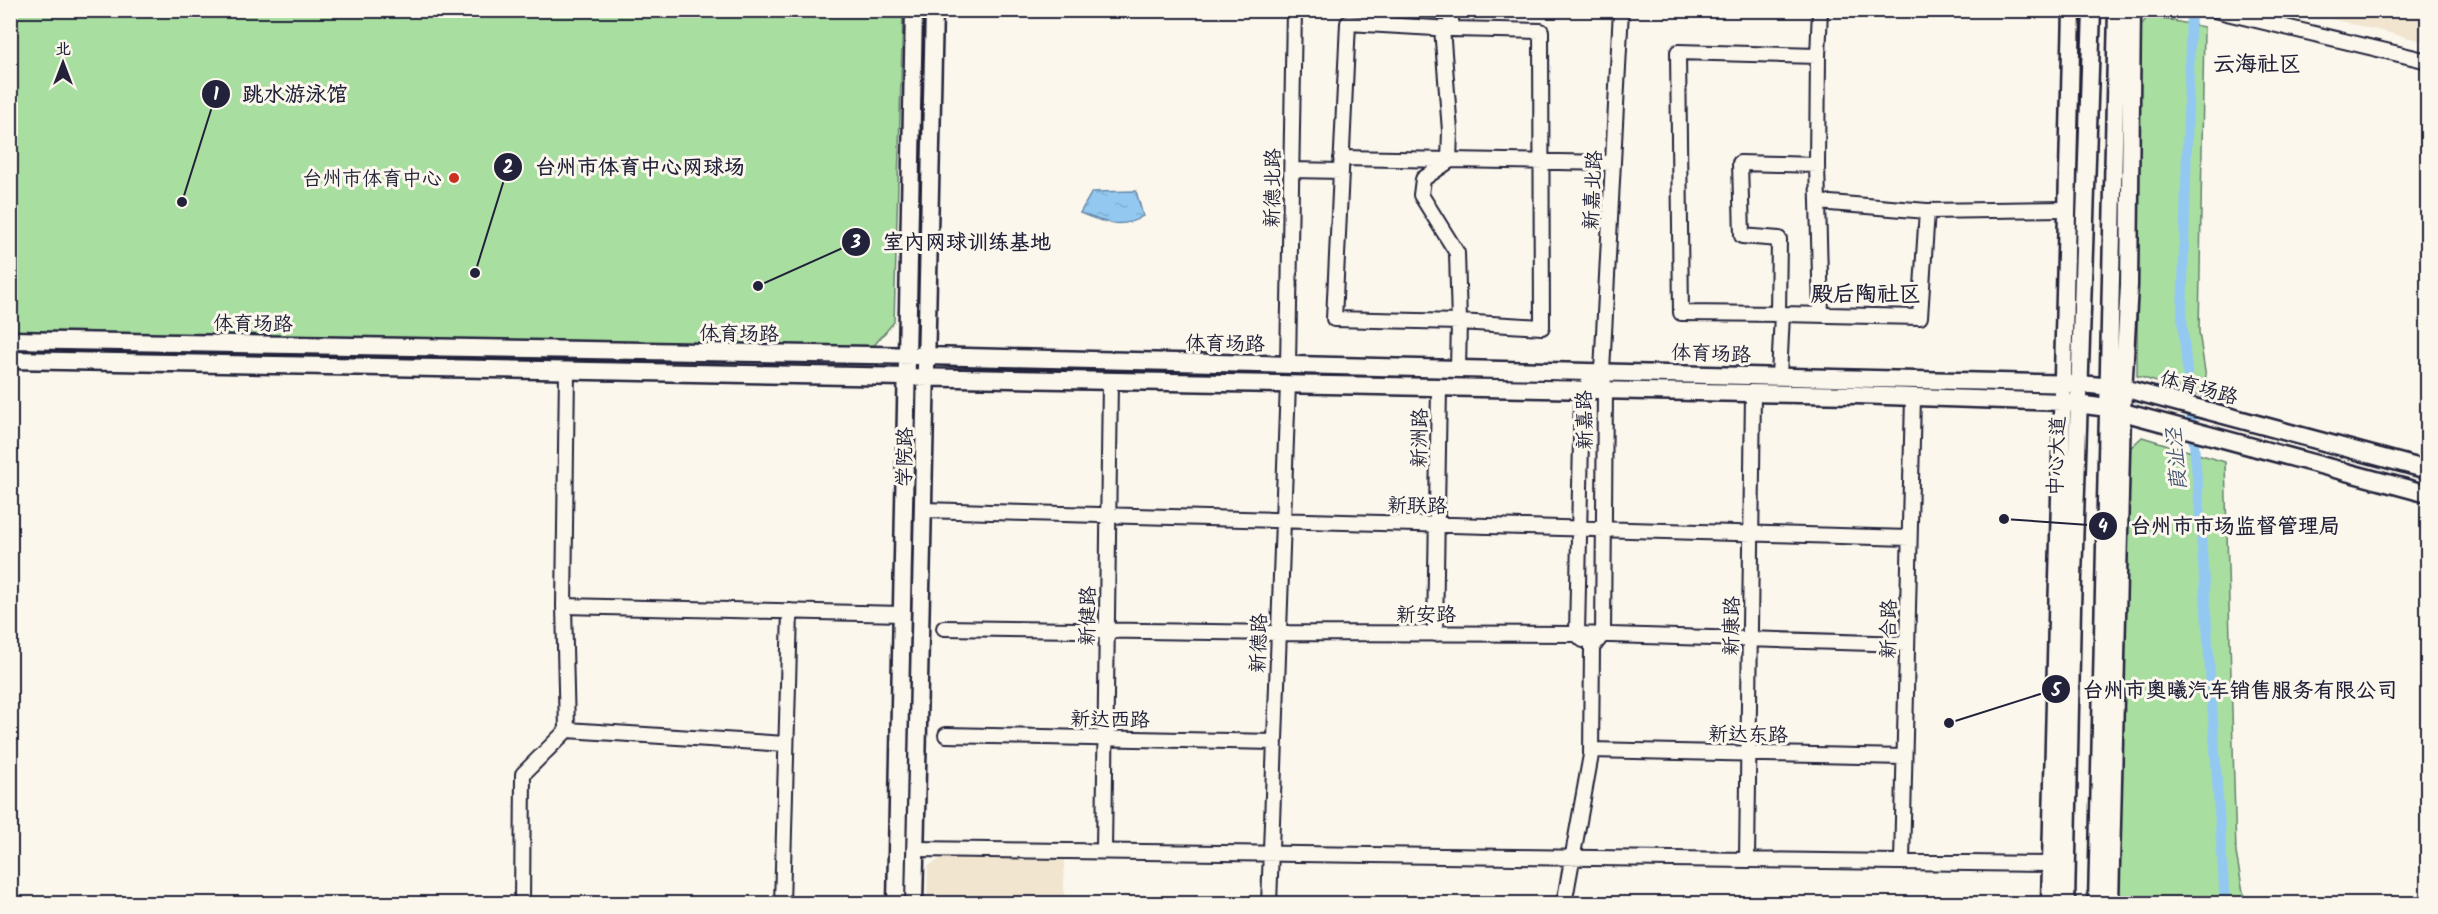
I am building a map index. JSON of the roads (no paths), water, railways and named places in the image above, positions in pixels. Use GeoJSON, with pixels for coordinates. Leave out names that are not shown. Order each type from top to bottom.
{"type":"FeatureCollection","features":[{"type":"Feature","properties":{"kind":"main road","name":"学院路"},"geometry":{"type":"LineString","coordinates":[[896,903],[914,10]]}},
{"type":"Feature","properties":{"kind":"main road","name":"学院路"},"geometry":{"type":"LineString","coordinates":[[914,903],[934,10]]}},
{"type":"Feature","properties":{"kind":"main road"},"geometry":{"type":"LineString","coordinates":[[2050,903],[2055,625],[2072,10]]}},
{"type":"Feature","properties":{"kind":"main road","name":"中心大道"},"geometry":{"type":"LineString","coordinates":[[2066,903],[2072,608],[2092,10]]}},
{"type":"Feature","properties":{"kind":"main road"},"geometry":{"type":"LineString","coordinates":[[2097,903],[2104,604],[2116,387],[2113,178],[2116,10]]}},
{"type":"Feature","properties":{"kind":"main road"},"geometry":{"type":"LineString","coordinates":[[2116,387],[2130,285],[2132,10]]}},
{"type":"Feature","properties":{"kind":"main road"},"geometry":{"type":"LineString","coordinates":[[2113,178],[2131,208]]}},
{"type":"Feature","properties":{"kind":"main road"},"geometry":{"type":"LineString","coordinates":[[2068,179],[2085,204]]}},
{"type":"Feature","properties":{"kind":"main road","name":"体育场路"},"geometry":{"type":"LineString","coordinates":[[10,340],[927,356],[2080,384],[2116,387],[2427,470]]}},
{"type":"Feature","properties":{"kind":"main road"},"geometry":{"type":"LineString","coordinates":[[10,360],[1754,393],[2061,402],[2115,410],[2427,494]]}},
{"type":"Feature","properties":{"kind":"main road"},"geometry":{"type":"LineString","coordinates":[[2110,903],[2116,633],[2120,584],[2115,410]]}},
{"type":"Feature","properties":{"kind":"main road"},"geometry":{"type":"LineString","coordinates":[[2104,604],[2116,633]]}},
{"type":"Feature","properties":{"kind":"main road"},"geometry":{"type":"LineString","coordinates":[[2055,625],[2072,608]]}},
{"type":"Feature","properties":{"kind":"main road"},"geometry":{"type":"LineString","coordinates":[[2052,799],[2067,837]]}},
{"type":"Feature","properties":{"kind":"main road"},"geometry":{"type":"LineString","coordinates":[[2099,824],[2112,803]]}},
{"type":"Feature","properties":{"kind":"street","name":"新德北路"},"geometry":{"type":"LineString","coordinates":[[1288,365],[1294,10]]}},
{"type":"Feature","properties":{"kind":"street"},"geometry":{"type":"LineString","coordinates":[[1449,161],[1447,29],[1450,10]]}},
{"type":"Feature","properties":{"kind":"street","name":"新嘉北路"},"geometry":{"type":"LineString","coordinates":[[1602,371],[1620,10]]}},
{"type":"Feature","properties":{"kind":"street"},"geometry":{"type":"LineString","coordinates":[[1820,10],[1817,165],[1821,313]]}},
{"type":"Feature","properties":{"kind":"street"},"geometry":{"type":"LineString","coordinates":[[2214,10],[2427,61]]}},
{"type":"Feature","properties":{"kind":"street"},"geometry":{"type":"LineString","coordinates":[[1347,23],[1447,29],[1541,31],[1542,163],[1542,327],[1459,322],[1334,319],[1347,23]]}},
{"type":"Feature","properties":{"kind":"street"},"geometry":{"type":"LineString","coordinates":[[1818,56],[1678,52],[1681,313],[1821,313],[1920,317],[1927,211]]}},
{"type":"Feature","properties":{"kind":"street"},"geometry":{"type":"LineString","coordinates":[[1292,170],[1341,165],[1449,161],[1612,164]]}},
{"type":"Feature","properties":{"kind":"street"},"geometry":{"type":"LineString","coordinates":[[1449,161],[1423,179],[1421,195],[1457,253],[1458,368]]}},
{"type":"Feature","properties":{"kind":"street"},"geometry":{"type":"LineString","coordinates":[[1779,376],[1779,239],[1742,236],[1740,163],[1817,165]]}},
{"type":"Feature","properties":{"kind":"street"},"geometry":{"type":"LineString","coordinates":[[1818,202],[1927,211],[2067,209]]}},
{"type":"Feature","properties":{"kind":"street"},"geometry":{"type":"LineString","coordinates":[[522,903],[523,774],[567,730],[564,606],[567,371]]}},
{"type":"Feature","properties":{"kind":"street","name":"新嘉路"},"geometry":{"type":"LineString","coordinates":[[1577,634],[1582,391],[1602,371]]}},
{"type":"Feature","properties":{"kind":"street","name":"新嘉路"},"geometry":{"type":"LineString","coordinates":[[1602,371],[1605,391],[1603,634]]}},
{"type":"Feature","properties":{"kind":"street","name":"新健路"},"geometry":{"type":"LineString","coordinates":[[1104,851],[1110,381]]}},
{"type":"Feature","properties":{"kind":"street","name":"新德路"},"geometry":{"type":"LineString","coordinates":[[1269,903],[1288,384]]}},
{"type":"Feature","properties":{"kind":"street","name":"新洲路"},"geometry":{"type":"LineString","coordinates":[[1435,634],[1439,388]]}},
{"type":"Feature","properties":{"kind":"street","name":"新康路"},"geometry":{"type":"LineString","coordinates":[[1747,860],[1754,393]]}},
{"type":"Feature","properties":{"kind":"street","name":"新合路"},"geometry":{"type":"LineString","coordinates":[[1902,862],[1913,397]]}},
{"type":"Feature","properties":{"kind":"street","name":"新联路"},"geometry":{"type":"LineString","coordinates":[[923,510],[1909,538]]}},
{"type":"Feature","properties":{"kind":"street"},"geometry":{"type":"LineString","coordinates":[[564,606],[902,614]]}},
{"type":"Feature","properties":{"kind":"street"},"geometry":{"type":"LineString","coordinates":[[782,903],[790,611]]}},
{"type":"Feature","properties":{"kind":"street","name":"新安路"},"geometry":{"type":"LineString","coordinates":[[944,628],[1278,633],[1603,634],[1907,644]]}},
{"type":"Feature","properties":{"kind":"street"},"geometry":{"type":"LineString","coordinates":[[1577,634],[1592,648]]}},
{"type":"Feature","properties":{"kind":"street"},"geometry":{"type":"LineString","coordinates":[[1564,903],[1591,750],[1592,648],[1603,634]]}},
{"type":"Feature","properties":{"kind":"street"},"geometry":{"type":"LineString","coordinates":[[567,730],[785,744]]}},
{"type":"Feature","properties":{"kind":"street","name":"新达西路"},"geometry":{"type":"LineString","coordinates":[[946,735],[1274,742]]}},
{"type":"Feature","properties":{"kind":"street","name":"新达东路"},"geometry":{"type":"LineString","coordinates":[[1591,750],[1904,757]]}},
{"type":"Feature","properties":{"kind":"street"},"geometry":{"type":"LineString","coordinates":[[916,849],[2050,864]]}},
{"type":"Feature","properties":{"kind":"water"},"geometry":{"type":"Polygon","coordinates":[[[1136,191],[1143,216],[1135,220],[1120,224],[1112,223],[1080,213],[1092,192],[1136,191]]]}},
{"type":"Feature","properties":{"kind":"waterway","name":"葭沚泾"},"geometry":{"type":"LineString","coordinates":[[2191,10],[2182,318],[2198,487],[2225,904]]}},
{"type":"Feature","properties":{"kind":"place","name":"台州市体育中心"},"geometry":{"type":"Point","coordinates":[454,178]}},
{"type":"Feature","properties":{"kind":"place","name":"跳水游泳馆"},"geometry":{"type":"Point","coordinates":[182,202]}},
{"type":"Feature","properties":{"kind":"place","name":"台州市体育中心网球场"},"geometry":{"type":"Point","coordinates":[475,273]}},
{"type":"Feature","properties":{"kind":"place","name":"室内网球训练基地"},"geometry":{"type":"Point","coordinates":[758,286]}},
{"type":"Feature","properties":{"kind":"place","name":"台州市市场监督管理局"},"geometry":{"type":"Point","coordinates":[2004,519]}},
{"type":"Feature","properties":{"kind":"place","name":"台州市奥曦汽车销售服务有限公司"},"geometry":{"type":"Point","coordinates":[1949,723]}},
{"type":"Feature","properties":{"kind":"district","name":"云海社区"},"geometry":{"type":"Point","coordinates":[2257,63]}},
{"type":"Feature","properties":{"kind":"district","name":"殿后陶社区"},"geometry":{"type":"Point","coordinates":[1866,293]}}]}
